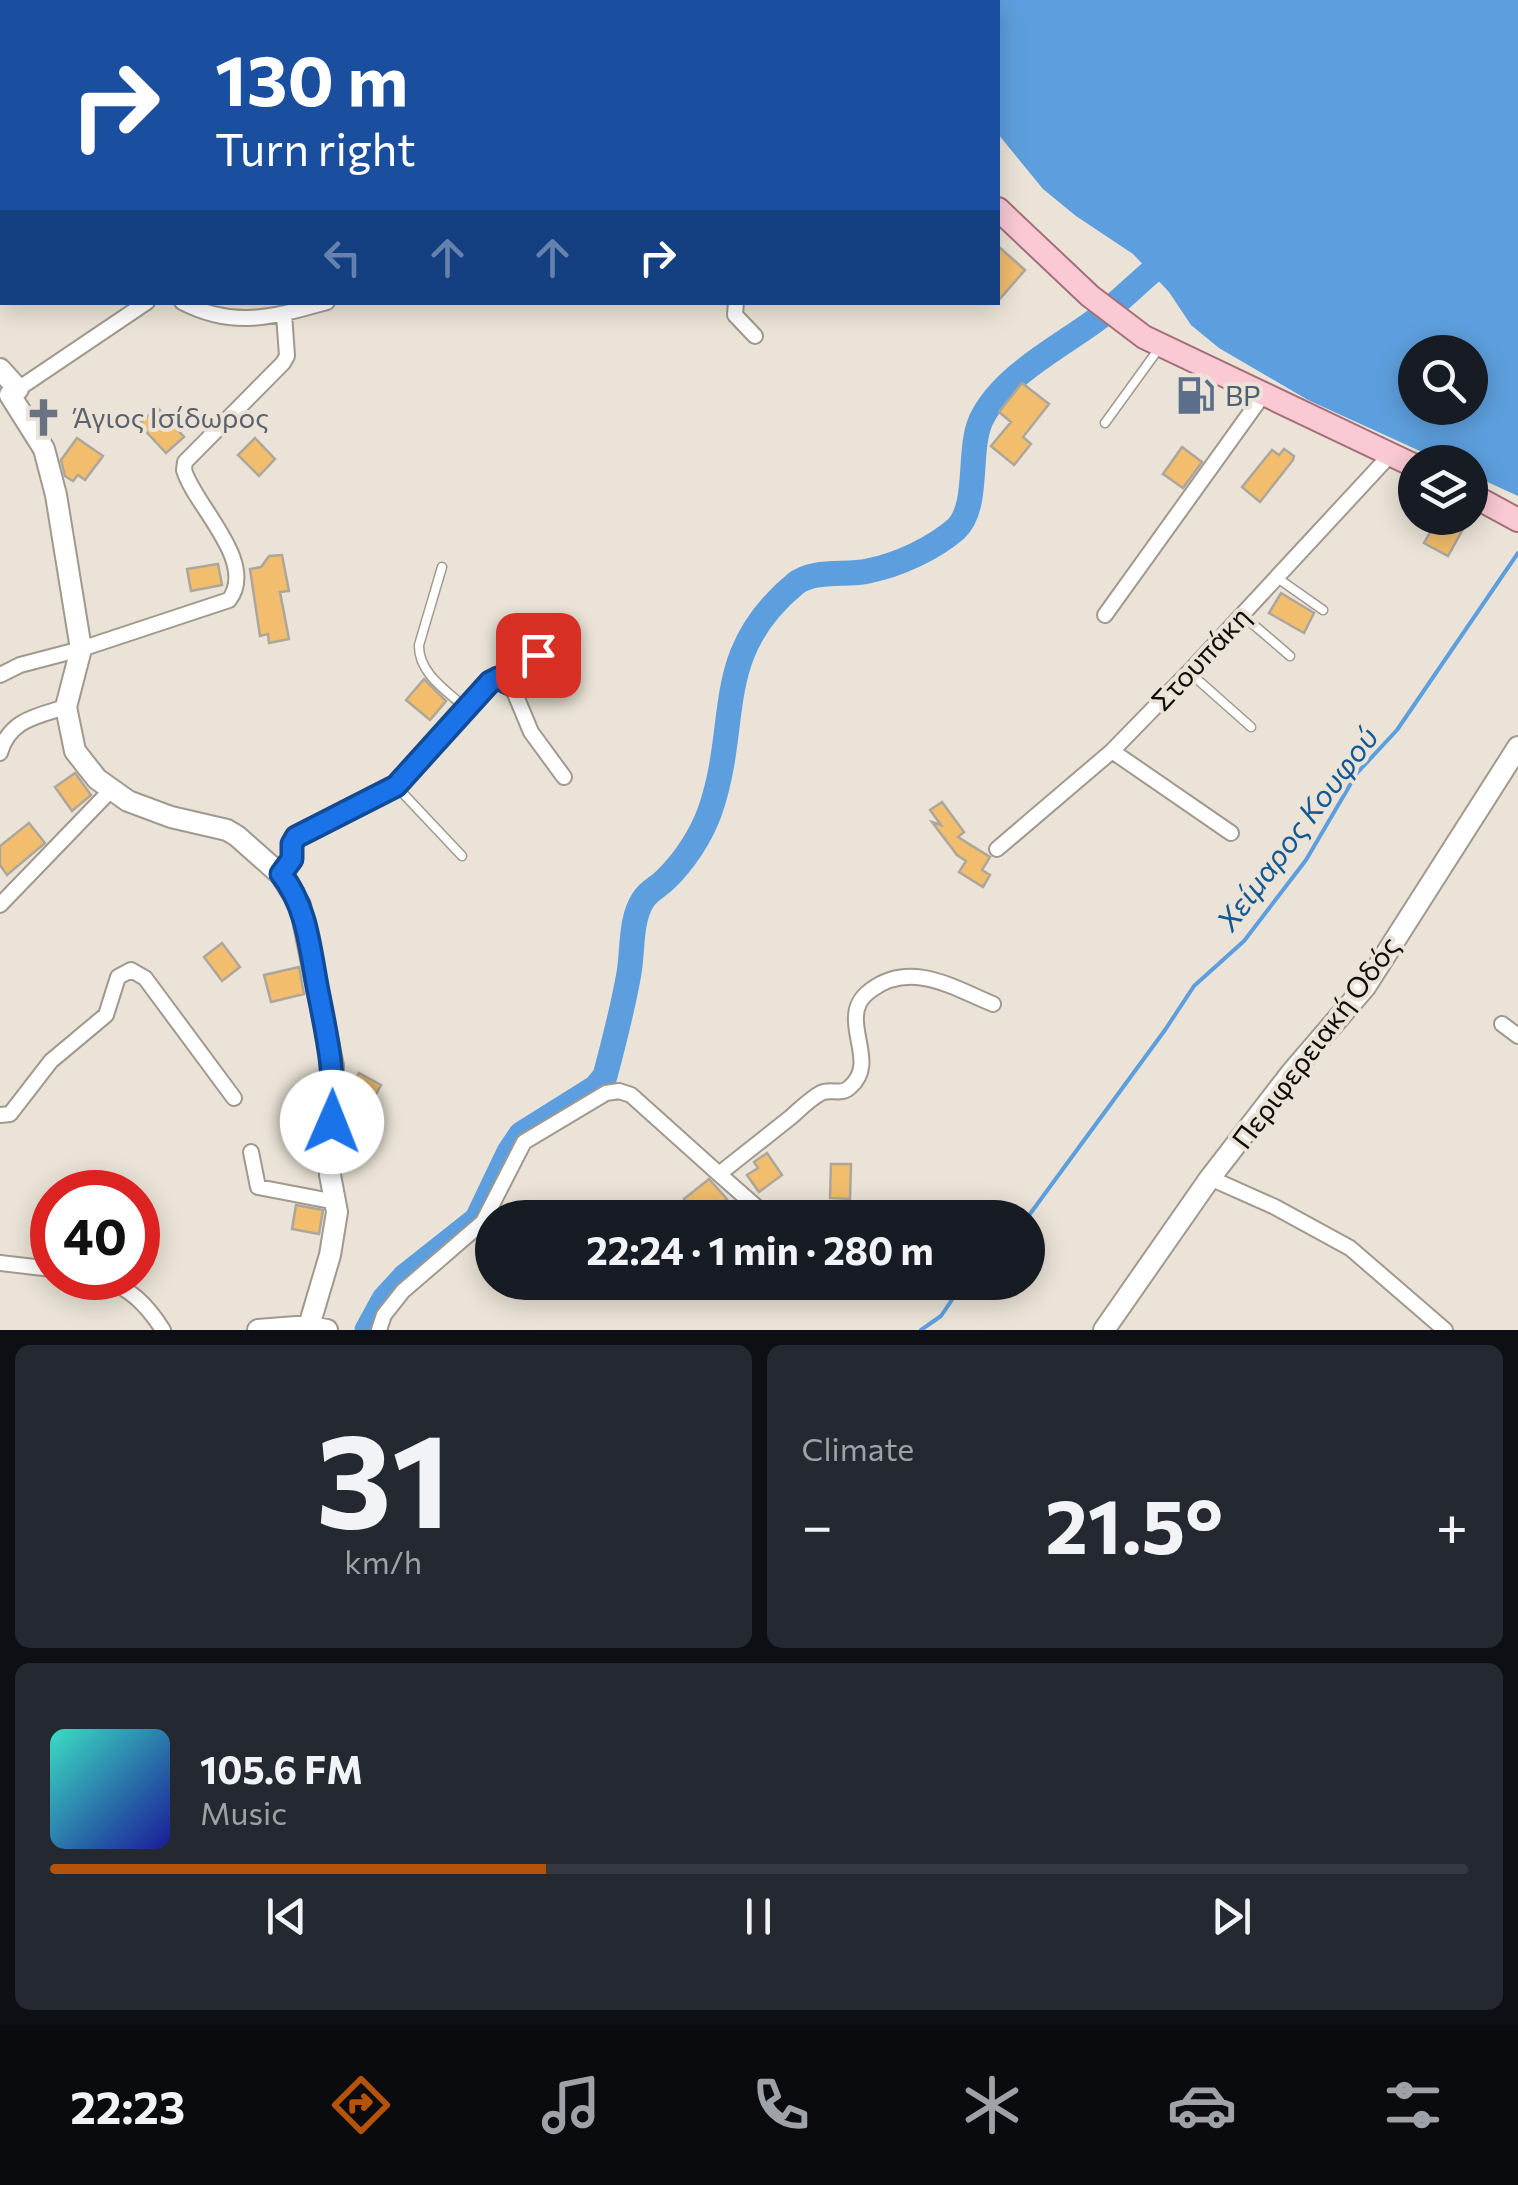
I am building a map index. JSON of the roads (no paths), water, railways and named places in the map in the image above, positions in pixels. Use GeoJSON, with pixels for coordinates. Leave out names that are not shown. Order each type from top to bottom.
{"type":"FeatureCollection","features":[{"type":"Feature","properties":{"kind":"main road"},"geometry":{"type":"LineString","coordinates":[[1000,211],[1090,296],[1160,347],[1398,458]]}},
{"type":"Feature","properties":{"kind":"main road"},"geometry":{"type":"LineString","coordinates":[[1488,503],[1515,517]]}},
{"type":"Feature","properties":{"kind":"street"},"geometry":{"type":"LineString","coordinates":[[9,395],[143,305]]}},
{"type":"Feature","properties":{"kind":"street"},"geometry":{"type":"LineString","coordinates":[[190,305],[231,320],[284,314],[316,305]]}},
{"type":"Feature","properties":{"kind":"street"},"geometry":{"type":"LineString","coordinates":[[736,305],[735,315],[756,336]]}},
{"type":"Feature","properties":{"kind":"street"},"geometry":{"type":"LineString","coordinates":[[0,675],[20,665],[82,649],[229,600],[236,586],[231,551],[184,470],[185,462],[283,363],[287,356],[284,314]]}},
{"type":"Feature","properties":{"kind":"street"},"geometry":{"type":"LineString","coordinates":[[0,369],[9,395],[31,424],[48,458],[82,649],[66,706],[75,751],[97,780],[111,790],[154,812],[228,830],[281,874],[295,894],[305,922],[332,1066],[330,1175],[336,1224],[318,1328],[258,1330]]}},
{"type":"Feature","properties":{"kind":"street"},"geometry":{"type":"LineString","coordinates":[[1105,615],[1263,395]]}},
{"type":"Feature","properties":{"kind":"street","name":"Στουπάκη"},"geometry":{"type":"LineString","coordinates":[[997,849],[1112,751],[1391,454]]}},
{"type":"Feature","properties":{"kind":"street"},"geometry":{"type":"LineString","coordinates":[[281,874],[292,859],[296,837],[396,786],[498,678],[510,684],[531,732],[564,777]]}},
{"type":"Feature","properties":{"kind":"street"},"geometry":{"type":"LineString","coordinates":[[0,753],[5,739],[20,723],[66,706]]}},
{"type":"Feature","properties":{"kind":"street","name":"Περιφερειακή Οδός"},"geometry":{"type":"LineString","coordinates":[[1104,1330],[1210,1178],[1364,986],[1518,748]]}},
{"type":"Feature","properties":{"kind":"street"},"geometry":{"type":"LineString","coordinates":[[1112,751],[1231,832]]}},
{"type":"Feature","properties":{"kind":"street"},"geometry":{"type":"LineString","coordinates":[[2,899],[111,790]]}},
{"type":"Feature","properties":{"kind":"street"},"geometry":{"type":"LineString","coordinates":[[0,1114],[10,1114],[51,1061],[101,1022],[118,977],[131,970],[143,975],[234,1098]]}},
{"type":"Feature","properties":{"kind":"street"},"geometry":{"type":"LineString","coordinates":[[718,1174],[822,1092],[838,1093],[852,1086],[863,1052],[856,1010],[860,998],[876,986],[890,978],[911,975],[993,1004]]}},
{"type":"Feature","properties":{"kind":"street"},"geometry":{"type":"LineString","coordinates":[[1502,1024],[1518,1036]]}},
{"type":"Feature","properties":{"kind":"street"},"geometry":{"type":"LineString","coordinates":[[379,1330],[384,1315],[410,1283],[483,1222],[524,1142],[606,1093],[631,1094],[748,1200]]}},
{"type":"Feature","properties":{"kind":"street"},"geometry":{"type":"LineString","coordinates":[[252,1152],[258,1186],[336,1202]]}},
{"type":"Feature","properties":{"kind":"street"},"geometry":{"type":"LineString","coordinates":[[1210,1178],[1274,1206],[1350,1248],[1445,1330]]}},
{"type":"Feature","properties":{"kind":"street"},"geometry":{"type":"LineString","coordinates":[[0,1263],[30,1266]]}},
{"type":"Feature","properties":{"kind":"street"},"geometry":{"type":"LineString","coordinates":[[140,1300],[162,1330]]}},
{"type":"Feature","properties":{"kind":"lane"},"geometry":{"type":"LineString","coordinates":[[1106,423],[1160,347]]}},
{"type":"Feature","properties":{"kind":"lane"},"geometry":{"type":"LineString","coordinates":[[442,567],[418,658],[466,709]]}},
{"type":"Feature","properties":{"kind":"lane"},"geometry":{"type":"LineString","coordinates":[[1276,577],[1323,610]]}},
{"type":"Feature","properties":{"kind":"lane"},"geometry":{"type":"LineString","coordinates":[[1241,614],[1290,656]]}},
{"type":"Feature","properties":{"kind":"lane"},"geometry":{"type":"LineString","coordinates":[[510,684],[538,655],[549,653],[562,659]]}},
{"type":"Feature","properties":{"kind":"lane"},"geometry":{"type":"LineString","coordinates":[[1190,672],[1251,727]]}},
{"type":"Feature","properties":{"kind":"lane"},"geometry":{"type":"LineString","coordinates":[[396,786],[462,856]]}},
{"type":"Feature","properties":{"kind":"water"},"geometry":{"type":"Polygon","coordinates":[[[1000,0],[1518,0],[1518,496],[1488,482],[1488,445],[1407,445],[1308,400],[1219,348],[1191,325],[1169,292],[1133,254],[1043,189],[1000,136],[1000,0]]]}},
{"type":"Feature","properties":{"kind":"waterway"},"geometry":{"type":"LineString","coordinates":[[367,1330],[384,1299],[405,1276],[477,1219],[521,1134],[596,1087],[605,1076],[627,986],[639,908],[685,857],[710,811],[739,663],[768,610],[802,579],[891,565],[956,529],[968,507],[977,433],[991,404],[1018,375],[1100,317],[1151,272]]}},
{"type":"Feature","properties":{"kind":"waterway","name":"Χείμαρος Κουφού"},"geometry":{"type":"LineString","coordinates":[[1040,1200],[1194,986],[1244,941],[1306,860],[1357,773],[1397,730],[1518,553]]}},
{"type":"Feature","properties":{"kind":"waterway","name":"Χείμαρος Κουφού"},"geometry":{"type":"LineString","coordinates":[[921,1330],[941,1316],[952,1300]]}},
{"type":"Feature","properties":{"kind":"place","name":"BP"},"geometry":{"type":"Point","coordinates":[1195,395]}},
{"type":"Feature","properties":{"kind":"place","name":"Άγιος Ισίδωρος"},"geometry":{"type":"Point","coordinates":[43,417]}}]}
